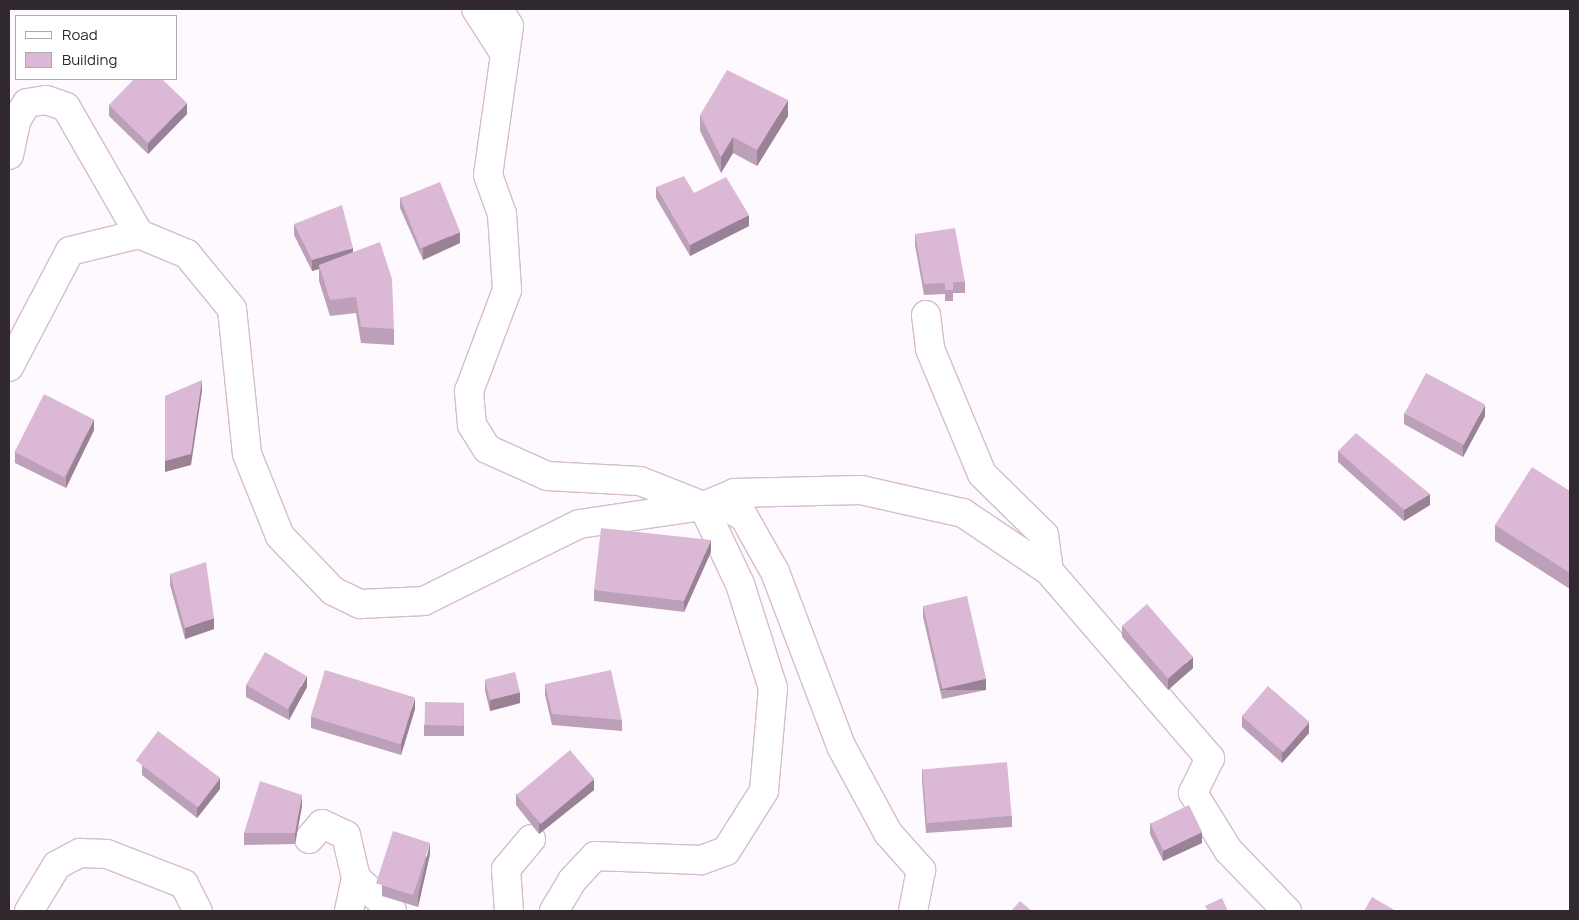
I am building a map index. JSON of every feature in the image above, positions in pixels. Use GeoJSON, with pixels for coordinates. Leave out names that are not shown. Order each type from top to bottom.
{"type":"FeatureCollection","features":[{"type":"Feature","properties":{"kind":"street"},"geometry":{"type":"LineString","coordinates":[[476,9],[506,57]]}},
{"type":"Feature","properties":{"kind":"street"},"geometry":{"type":"LineString","coordinates":[[500,9],[509,26],[488,175],[502,214],[507,290],[469,391],[472,425],[487,449],[547,476],[640,481],[703,506],[740,584],[773,688],[764,791],[726,851],[701,860],[596,856],[572,880],[554,911]]}},
{"type":"Feature","properties":{"kind":"street"},"geometry":{"type":"LineString","coordinates":[[9,155],[16,121],[27,103],[46,100],[66,107],[139,234]]}},
{"type":"Feature","properties":{"kind":"street"},"geometry":{"type":"LineString","coordinates":[[9,367],[70,251],[139,234],[187,254],[232,309],[247,454],[280,536],[333,591],[360,604],[424,601],[579,524],[703,506],[728,508],[744,518],[775,572],[841,746],[888,833],[921,870],[913,911]]}},
{"type":"Feature","properties":{"kind":"street"},"geometry":{"type":"LineString","coordinates":[[926,315],[930,348],[982,474],[1044,535],[1048,571]]}},
{"type":"Feature","properties":{"kind":"street"},"geometry":{"type":"LineString","coordinates":[[703,506],[734,493],[861,490],[963,513],[1048,571],[1210,758],[1193,793],[1228,850],[1287,911]]}},
{"type":"Feature","properties":{"kind":"street"},"geometry":{"type":"LineString","coordinates":[[309,839],[322,824],[346,835],[356,878],[350,911]]}},
{"type":"Feature","properties":{"kind":"street"},"geometry":{"type":"LineString","coordinates":[[509,911],[506,869],[531,838]]}},
{"type":"Feature","properties":{"kind":"street"},"geometry":{"type":"LineString","coordinates":[[29,911],[57,865],[80,853],[107,854],[184,884],[198,911]]}},
{"type":"Feature","properties":{"kind":"street"},"geometry":{"type":"LineString","coordinates":[[356,878],[392,911]]}},
{"type":"Feature","properties":{"kind":"building"},"geometry":{"type":"Polygon","coordinates":[[[727,70],[788,100],[757,150],[733,137],[721,157],[700,115],[727,70]]]}},
{"type":"Feature","properties":{"kind":"building"},"geometry":{"type":"Polygon","coordinates":[[[133,80],[163,80],[187,103],[148,143],[109,105],[133,80]]]}},
{"type":"Feature","properties":{"kind":"building"},"geometry":{"type":"Polygon","coordinates":[[[684,176],[694,193],[726,177],[749,215],[690,245],[656,187],[684,176]]]}},
{"type":"Feature","properties":{"kind":"building"},"geometry":{"type":"Polygon","coordinates":[[[440,182],[460,232],[420,248],[400,198],[440,182]]]}},
{"type":"Feature","properties":{"kind":"building"},"geometry":{"type":"Polygon","coordinates":[[[342,205],[353,248],[312,260],[294,224],[342,205]]]}},
{"type":"Feature","properties":{"kind":"building"},"geometry":{"type":"Polygon","coordinates":[[[955,228],[965,282],[953,282],[953,290],[945,290],[945,283],[924,284],[915,234],[955,228]]]}},
{"type":"Feature","properties":{"kind":"building"},"geometry":{"type":"Polygon","coordinates":[[[380,242],[392,279],[394,329],[361,327],[356,297],[330,300],[319,265],[380,242]]]}},
{"type":"Feature","properties":{"kind":"building"},"geometry":{"type":"Polygon","coordinates":[[[1426,373],[1485,404],[1464,445],[1404,414],[1426,373]]]}},
{"type":"Feature","properties":{"kind":"building"},"geometry":{"type":"Polygon","coordinates":[[[202,380],[191,454],[165,461],[165,396],[202,380]]]}},
{"type":"Feature","properties":{"kind":"building"},"geometry":{"type":"Polygon","coordinates":[[[44,394],[94,419],[64,477],[14,452],[44,394]]]}},
{"type":"Feature","properties":{"kind":"building"},"geometry":{"type":"Polygon","coordinates":[[[1356,433],[1430,494],[1404,510],[1338,451],[1356,433]]]}},
{"type":"Feature","properties":{"kind":"building"},"geometry":{"type":"Polygon","coordinates":[[[1532,467],[1570,491],[1570,573],[1495,525],[1532,467]]]}},
{"type":"Feature","properties":{"kind":"building"},"geometry":{"type":"Polygon","coordinates":[[[601,528],[711,540],[684,601],[594,590],[601,528]]]}},
{"type":"Feature","properties":{"kind":"building"},"geometry":{"type":"Polygon","coordinates":[[[206,562],[214,618],[185,628],[170,574],[206,562]]]}},
{"type":"Feature","properties":{"kind":"building"},"geometry":{"type":"Polygon","coordinates":[[[967,596],[986,679],[942,689],[923,606],[967,596]]]}},
{"type":"Feature","properties":{"kind":"building"},"geometry":{"type":"Polygon","coordinates":[[[1147,604],[1193,657],[1168,678],[1122,626],[1147,604]]]}},
{"type":"Feature","properties":{"kind":"building"},"geometry":{"type":"Polygon","coordinates":[[[265,652],[307,676],[288,709],[246,685],[265,652]]]}},
{"type":"Feature","properties":{"kind":"building"},"geometry":{"type":"Polygon","coordinates":[[[325,670],[415,697],[401,744],[311,717],[325,670]]]}},
{"type":"Feature","properties":{"kind":"building"},"geometry":{"type":"Polygon","coordinates":[[[611,670],[622,720],[552,714],[545,684],[611,670]]]}},
{"type":"Feature","properties":{"kind":"building"},"geometry":{"type":"Polygon","coordinates":[[[515,672],[520,692],[490,700],[485,679],[515,672]]]}},
{"type":"Feature","properties":{"kind":"building"},"geometry":{"type":"Polygon","coordinates":[[[1268,686],[1310,722],[1283,752],[1242,716],[1268,686]]]}},
{"type":"Feature","properties":{"kind":"building"},"geometry":{"type":"Polygon","coordinates":[[[425,702],[464,703],[464,726],[425,725],[425,702]]]}},
{"type":"Feature","properties":{"kind":"building"},"geometry":{"type":"Polygon","coordinates":[[[158,731],[220,778],[198,807],[136,761],[158,731]]]}},
{"type":"Feature","properties":{"kind":"building"},"geometry":{"type":"Polygon","coordinates":[[[570,750],[594,779],[541,824],[516,795],[570,750]]]}},
{"type":"Feature","properties":{"kind":"building"},"geometry":{"type":"Polygon","coordinates":[[[1007,762],[1012,816],[927,823],[922,769],[1007,762]]]}},
{"type":"Feature","properties":{"kind":"building"},"geometry":{"type":"Polygon","coordinates":[[[260,781],[302,795],[295,833],[244,833],[260,781]]]}},
{"type":"Feature","properties":{"kind":"building"},"geometry":{"type":"Polygon","coordinates":[[[1189,805],[1202,832],[1164,851],[1150,824],[1189,805]]]}},
{"type":"Feature","properties":{"kind":"building"},"geometry":{"type":"Polygon","coordinates":[[[393,831],[430,843],[413,895],[376,883],[393,831]]]}},
{"type":"Feature","properties":{"kind":"building"},"geometry":{"type":"Polygon","coordinates":[[[1372,897],[1396,911],[1364,911],[1372,897]]]}},
{"type":"Feature","properties":{"kind":"building"},"geometry":{"type":"Polygon","coordinates":[[[1222,898],[1228,911],[1208,911],[1205,906],[1222,898]]]}},
{"type":"Feature","properties":{"kind":"building"},"geometry":{"type":"Polygon","coordinates":[[[1020,901],[1032,911],[1011,911],[1020,901]]]}}]}
